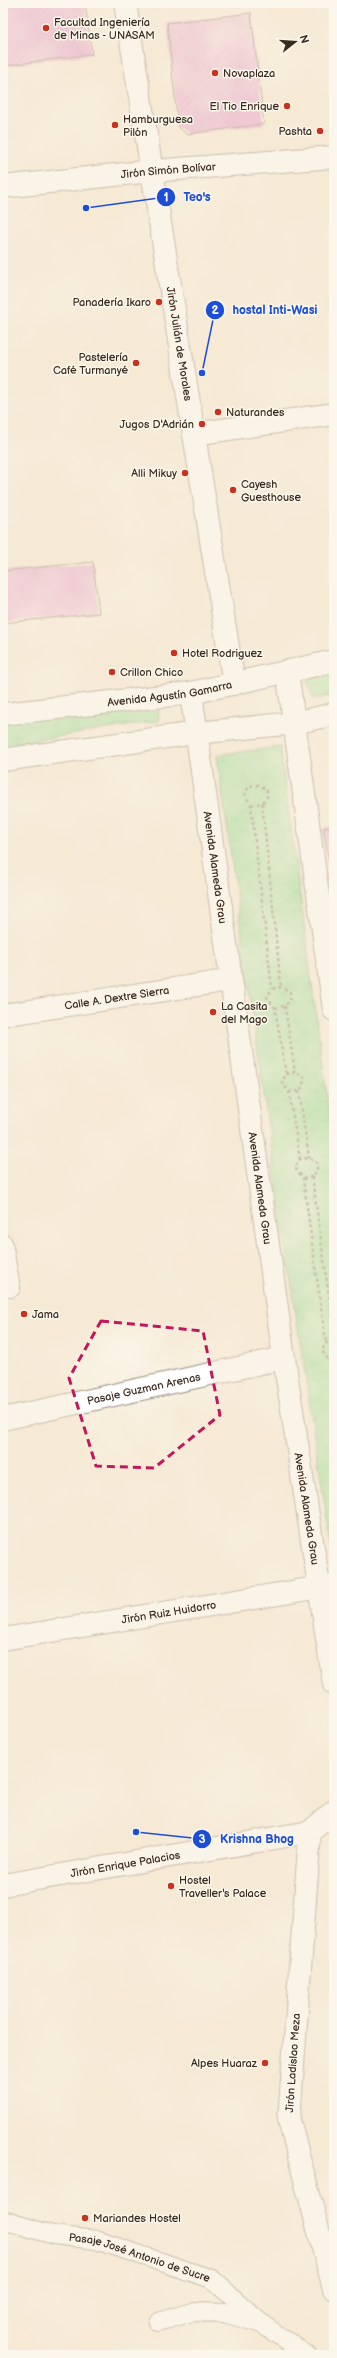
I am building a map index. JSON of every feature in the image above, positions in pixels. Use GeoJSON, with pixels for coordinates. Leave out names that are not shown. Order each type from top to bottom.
{"type":"FeatureCollection","features":[{"type":"Feature","properties":{"kind":"street","name":"Jirón Julián de Morales"},"geometry":{"type":"LineString","coordinates":[[125,3],[234,684]]}},
{"type":"Feature","properties":{"kind":"street","name":"Jirón Simón Bolívar"},"geometry":{"type":"LineString","coordinates":[[3,187],[152,171],[334,156]]}},
{"type":"Feature","properties":{"kind":"street"},"geometry":{"type":"LineString","coordinates":[[194,434],[334,414]]}},
{"type":"Feature","properties":{"kind":"street","name":"Avenida Agustín Gamarra"},"geometry":{"type":"LineString","coordinates":[[3,714],[191,693],[334,661]]}},
{"type":"Feature","properties":{"kind":"street"},"geometry":{"type":"LineString","coordinates":[[287,672],[334,1010]]}},
{"type":"Feature","properties":{"kind":"street","name":"Avenida Alameda Grau"},"geometry":{"type":"LineString","coordinates":[[191,693],[284,1358],[327,1586],[334,1684]]}},
{"type":"Feature","properties":{"kind":"street"},"geometry":{"type":"LineString","coordinates":[[3,760],[196,733],[295,722],[334,714]]}},
{"type":"Feature","properties":{"kind":"street","name":"Calle A. Dextre Sierra"},"geometry":{"type":"LineString","coordinates":[[3,1015],[231,980]]}},
{"type":"Feature","properties":{"kind":"street","name":"Pasaje Guzman Arenas"},"geometry":{"type":"LineString","coordinates":[[3,1419],[284,1358]]}},
{"type":"Feature","properties":{"kind":"street","name":"Jirón Ruiz Huidorro"},"geometry":{"type":"LineString","coordinates":[[3,1639],[327,1586]]}},
{"type":"Feature","properties":{"kind":"street"},"geometry":{"type":"LineString","coordinates":[[310,1832],[334,1811]]}},
{"type":"Feature","properties":{"kind":"street","name":"Jirón Enrique Palacios"},"geometry":{"type":"LineString","coordinates":[[3,1885],[310,1832]]}},
{"type":"Feature","properties":{"kind":"street","name":"Jirón Ladislao Meza"},"geometry":{"type":"LineString","coordinates":[[310,1832],[289,2120],[334,2289]]}},
{"type":"Feature","properties":{"kind":"lane"},"geometry":{"type":"LineString","coordinates":[[3,1243],[10,1288]]}},
{"type":"Feature","properties":{"kind":"lane","name":"Pasaje José Antonio de Sucre"},"geometry":{"type":"LineString","coordinates":[[3,2220],[53,2235],[96,2240],[212,2279],[262,2324],[307,2355]]}},
{"type":"Feature","properties":{"kind":"lane","name":"Pasaje José Antonio de Sucre"},"geometry":{"type":"LineString","coordinates":[[158,2322],[192,2312],[224,2312],[262,2324]]}},
{"type":"Feature","properties":{"kind":"path"},"geometry":{"type":"LineString","coordinates":[[159,4],[175,3]]}},
{"type":"Feature","properties":{"kind":"path"},"geometry":{"type":"LineString","coordinates":[[251,805],[262,803],[267,798],[267,789],[258,785],[249,786],[245,794],[251,805],[272,989],[267,997],[275,1008],[286,1074],[282,1082],[289,1092],[300,1159],[295,1168],[303,1178],[326,1343],[322,1351],[329,1361],[334,1396]]}},
{"type":"Feature","properties":{"kind":"path"},"geometry":{"type":"LineString","coordinates":[[262,803],[281,987]]}},
{"type":"Feature","properties":{"kind":"path"},"geometry":{"type":"LineString","coordinates":[[272,989],[281,987],[290,992],[290,1000],[285,1006],[275,1008]]}},
{"type":"Feature","properties":{"kind":"path"},"geometry":{"type":"LineString","coordinates":[[285,1006],[296,1072]]}},
{"type":"Feature","properties":{"kind":"path"},"geometry":{"type":"LineString","coordinates":[[286,1074],[296,1072],[304,1076],[303,1086],[299,1091],[289,1092]]}},
{"type":"Feature","properties":{"kind":"path"},"geometry":{"type":"LineString","coordinates":[[299,1091],[309,1158]]}},
{"type":"Feature","properties":{"kind":"path"},"geometry":{"type":"LineString","coordinates":[[300,1159],[309,1158],[318,1163],[317,1171],[312,1177],[303,1178]]}},
{"type":"Feature","properties":{"kind":"path"},"geometry":{"type":"LineString","coordinates":[[312,1177],[334,1330]]}},
{"type":"Feature","properties":{"kind":"path"},"geometry":{"type":"LineString","coordinates":[[326,1343],[334,1342]]}},
{"type":"Feature","properties":{"kind":"path"},"geometry":{"type":"LineString","coordinates":[[329,1361],[334,1360]]}},
{"type":"Feature","properties":{"kind":"highlighted area"},"geometry":{"type":"Polygon","coordinates":[[[101,1321],[203,1331],[220,1415],[154,1468],[96,1466],[69,1378],[101,1321]]]}},
{"type":"Feature","properties":{"kind":"green space"},"geometry":{"type":"Polygon","coordinates":[[[334,668],[334,695],[314,699],[304,674],[334,668]]]}},
{"type":"Feature","properties":{"kind":"green space"},"geometry":{"type":"Polygon","coordinates":[[[158,701],[159,721],[3,745],[3,722],[158,701]]]}},
{"type":"Feature","properties":{"kind":"green space"},"geometry":{"type":"Polygon","coordinates":[[[280,747],[334,1148],[334,1566],[276,1182],[217,755],[280,747]]]}},
{"type":"Feature","properties":{"kind":"building","name":"Facultad Ingeniería de Minas - UNASAM"},"geometry":{"type":"Polygon","coordinates":[[[3,3],[85,3],[92,54],[3,66],[3,3]]]}},
{"type":"Feature","properties":{"kind":"building","name":"Novaplaza"},"geometry":{"type":"Polygon","coordinates":[[[251,13],[264,124],[187,134],[178,127],[167,23],[251,13]]]}},
{"type":"Feature","properties":{"kind":"building"},"geometry":{"type":"Polygon","coordinates":[[[93,562],[99,613],[3,623],[3,571],[93,562]]]}},
{"type":"Feature","properties":{"kind":"building"},"geometry":{"type":"Polygon","coordinates":[[[334,826],[334,883],[333,883],[323,828],[334,826]]]}},
{"type":"Feature","properties":{"kind":"place","name":"Facultad Ingeniería de Minas - UNASAM"},"geometry":{"type":"Point","coordinates":[46,28]}},
{"type":"Feature","properties":{"kind":"place","name":"Novaplaza"},"geometry":{"type":"Point","coordinates":[215,73]}},
{"type":"Feature","properties":{"kind":"place","name":"El Tio Enrique"},"geometry":{"type":"Point","coordinates":[287,106]}},
{"type":"Feature","properties":{"kind":"place","name":"Hamburguesa Pilón"},"geometry":{"type":"Point","coordinates":[115,125]}},
{"type":"Feature","properties":{"kind":"place","name":"Pashta"},"geometry":{"type":"Point","coordinates":[320,131]}},
{"type":"Feature","properties":{"kind":"place","name":"Teo's"},"geometry":{"type":"Point","coordinates":[86,208]}},
{"type":"Feature","properties":{"kind":"place","name":"Panadería Ikaro"},"geometry":{"type":"Point","coordinates":[159,302]}},
{"type":"Feature","properties":{"kind":"place","name":"Pastelería Café Turmanyé"},"geometry":{"type":"Point","coordinates":[136,363]}},
{"type":"Feature","properties":{"kind":"place","name":"hostal Inti-Wasi"},"geometry":{"type":"Point","coordinates":[202,373]}},
{"type":"Feature","properties":{"kind":"place","name":"Naturandes"},"geometry":{"type":"Point","coordinates":[218,412]}},
{"type":"Feature","properties":{"kind":"place","name":"Jugos D'Adrián"},"geometry":{"type":"Point","coordinates":[202,424]}},
{"type":"Feature","properties":{"kind":"place","name":"Alli Mikuy"},"geometry":{"type":"Point","coordinates":[185,473]}},
{"type":"Feature","properties":{"kind":"place","name":"Cayesh Guesthouse"},"geometry":{"type":"Point","coordinates":[233,490]}},
{"type":"Feature","properties":{"kind":"place","name":"Hotel Rodriguez"},"geometry":{"type":"Point","coordinates":[174,653]}},
{"type":"Feature","properties":{"kind":"place","name":"Crillon Chico"},"geometry":{"type":"Point","coordinates":[112,672]}},
{"type":"Feature","properties":{"kind":"place","name":"La Casita del Mago"},"geometry":{"type":"Point","coordinates":[213,1012]}},
{"type":"Feature","properties":{"kind":"place","name":"Jama"},"geometry":{"type":"Point","coordinates":[24,1314]}},
{"type":"Feature","properties":{"kind":"place","name":"Krishna Bhog"},"geometry":{"type":"Point","coordinates":[136,1832]}},
{"type":"Feature","properties":{"kind":"place","name":"Hostel Traveller's Palace"},"geometry":{"type":"Point","coordinates":[171,1886]}},
{"type":"Feature","properties":{"kind":"place","name":"Alpes Huaraz"},"geometry":{"type":"Point","coordinates":[265,2063]}},
{"type":"Feature","properties":{"kind":"place","name":"Mariandes Hostel"},"geometry":{"type":"Point","coordinates":[85,2218]}}]}
